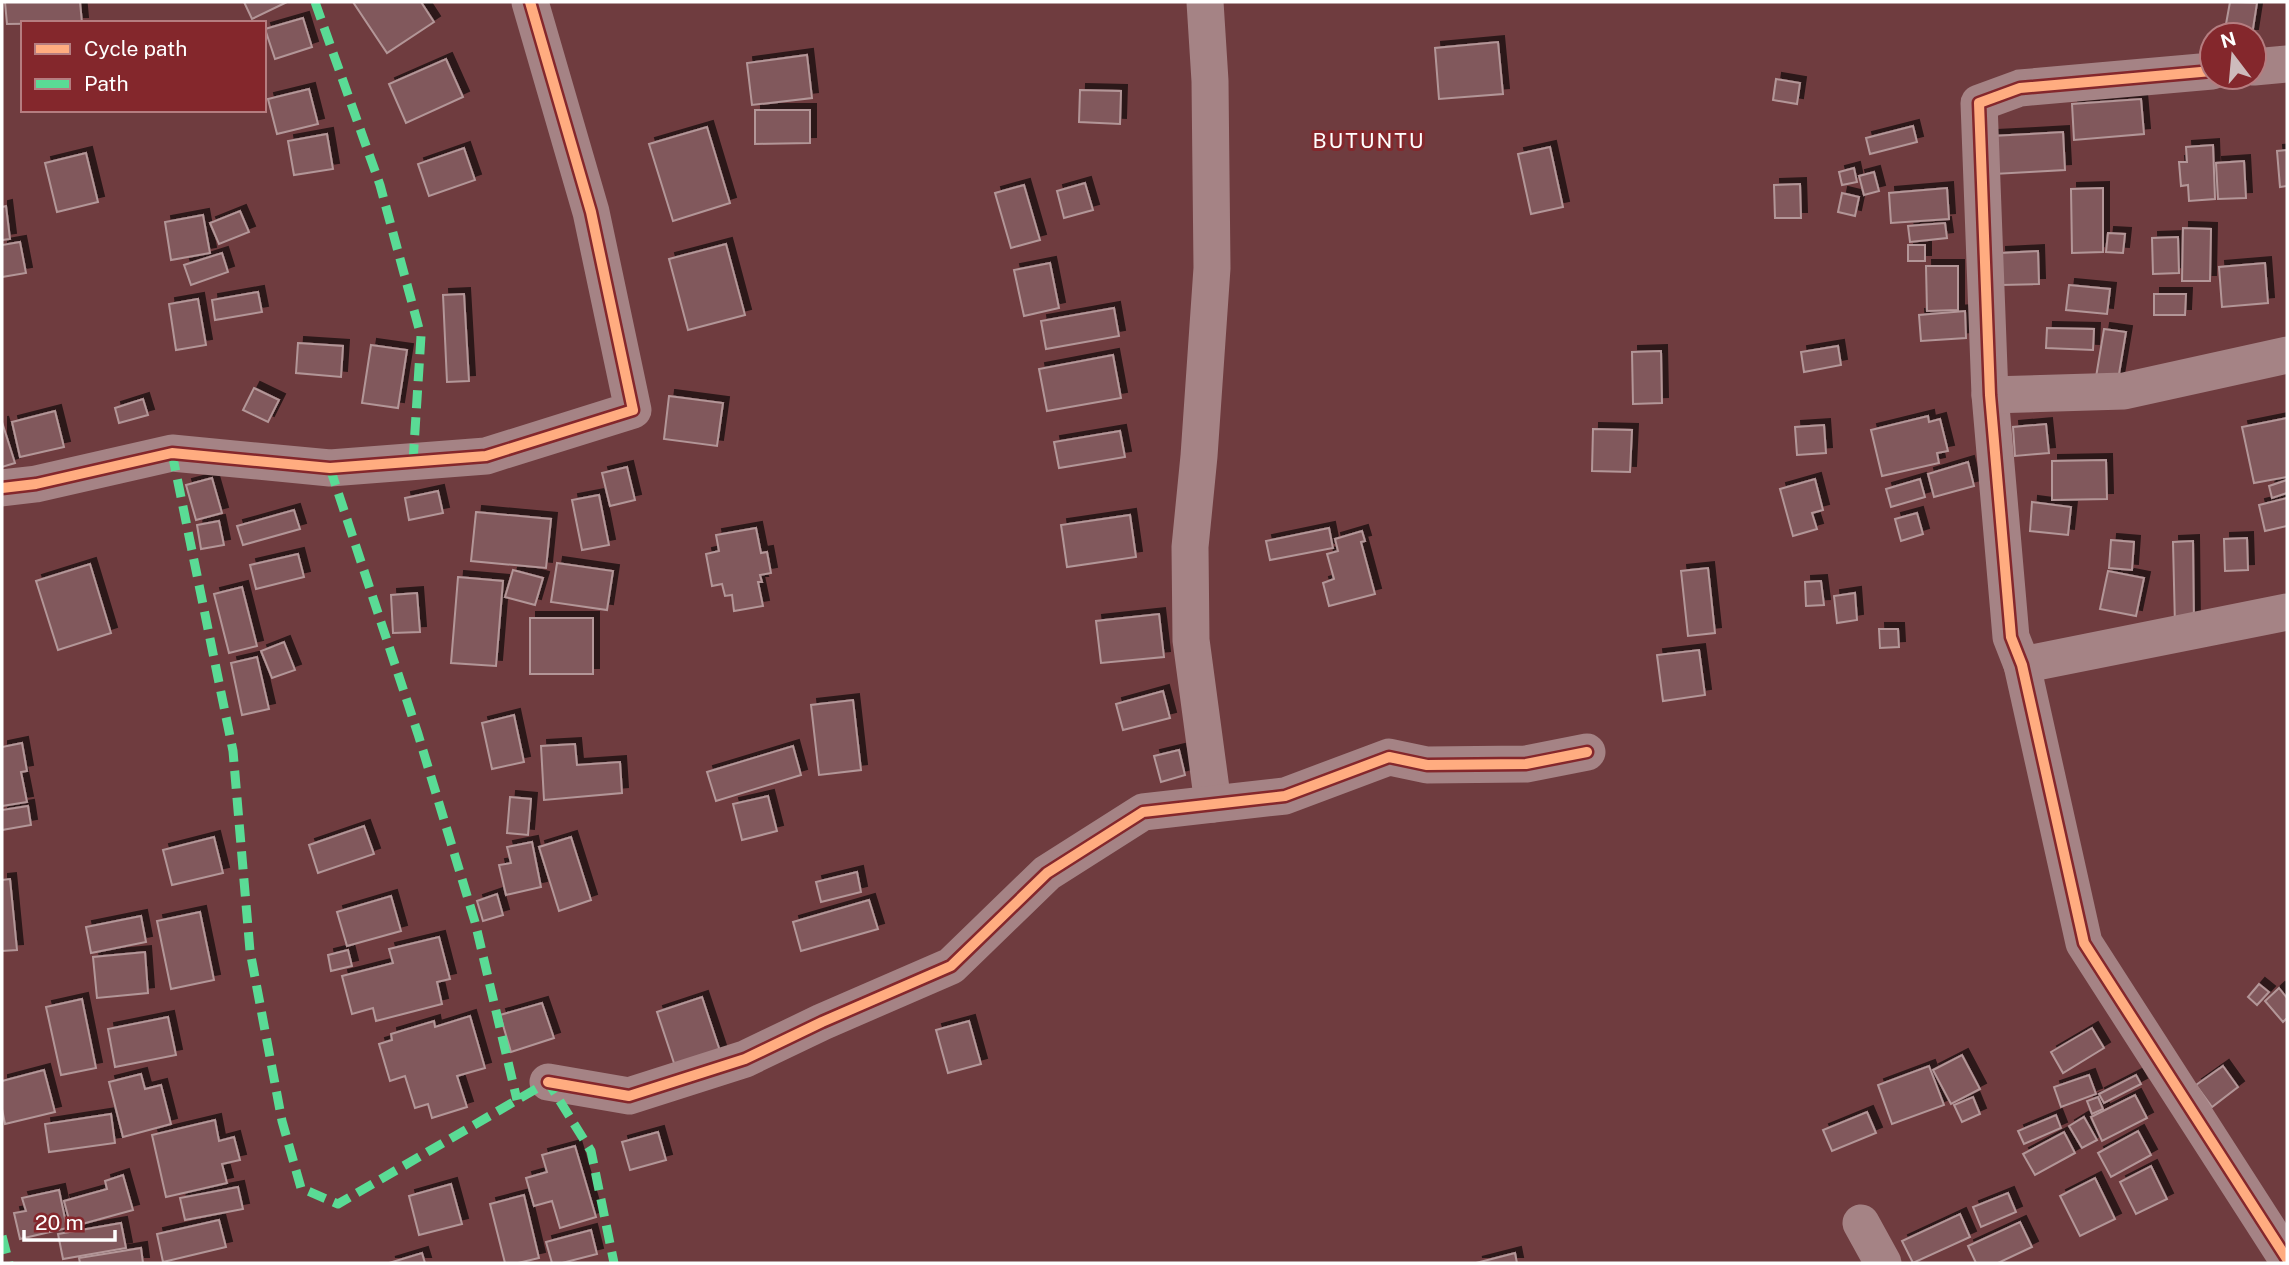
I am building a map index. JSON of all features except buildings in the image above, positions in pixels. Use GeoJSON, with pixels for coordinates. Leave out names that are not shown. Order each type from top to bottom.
{"type":"FeatureCollection","features":[{"type":"Feature","properties":{"kind":"street"},"geometry":{"type":"LineString","coordinates":[[2,488],[36,484],[172,453],[330,468],[486,456],[633,410],[591,212],[530,2]]}},
{"type":"Feature","properties":{"kind":"street"},"geometry":{"type":"LineString","coordinates":[[1205,2],[1210,81],[1212,268],[1190,547],[1191,640],[1213,804]]}},
{"type":"Feature","properties":{"kind":"street"},"geometry":{"type":"LineString","coordinates":[[2268,66],[2287,64]]}},
{"type":"Feature","properties":{"kind":"street"},"geometry":{"type":"LineString","coordinates":[[2198,72],[2020,88],[1979,103],[1990,395],[2011,637],[2022,665],[2084,943],[2287,1259]]}},
{"type":"Feature","properties":{"kind":"street"},"geometry":{"type":"LineString","coordinates":[[1990,395],[2124,391],[2287,355]]}},
{"type":"Feature","properties":{"kind":"street"},"geometry":{"type":"LineString","coordinates":[[2022,665],[2287,612]]}},
{"type":"Feature","properties":{"kind":"street"},"geometry":{"type":"LineString","coordinates":[[548,1082],[629,1096],[745,1059],[951,966],[1047,873],[1143,812],[1285,796],[1389,757],[1427,765],[1526,764],[1587,752]]}},
{"type":"Feature","properties":{"kind":"street"},"geometry":{"type":"LineString","coordinates":[[1861,1223],[1882,1263]]}},
{"type":"Feature","properties":{"kind":"marked path"},"geometry":{"type":"LineString","coordinates":[[315,2],[380,185],[421,336],[413,462]]}},
{"type":"Feature","properties":{"kind":"marked path"},"geometry":{"type":"LineString","coordinates":[[172,453],[233,751],[250,951],[282,1121],[301,1188],[338,1204],[548,1082],[591,1151],[614,1263]]}},
{"type":"Feature","properties":{"kind":"marked path"},"geometry":{"type":"LineString","coordinates":[[330,468],[418,734],[475,922],[517,1100]]}},
{"type":"Feature","properties":{"kind":"marked path"},"geometry":{"type":"LineString","coordinates":[[2,1236],[9,1263]]}},
{"type":"Feature","properties":{"kind":"cycle path"},"geometry":{"type":"LineString","coordinates":[[2,488],[36,484],[172,453],[330,468],[486,456],[633,410],[591,212],[530,2]]}},
{"type":"Feature","properties":{"kind":"cycle path"},"geometry":{"type":"LineString","coordinates":[[2198,72],[2020,88],[1979,103],[1990,395],[2011,637],[2022,665],[2084,943],[2287,1259]]}},
{"type":"Feature","properties":{"kind":"cycle path"},"geometry":{"type":"LineString","coordinates":[[548,1082],[629,1096],[745,1059],[951,966],[1047,873],[1143,812],[1285,796],[1389,757],[1427,765],[1526,764],[1587,752]]}},
{"type":"Feature","properties":{"kind":"district","name":"BUTUNTU"},"geometry":{"type":"Point","coordinates":[1369,141]}}]}
